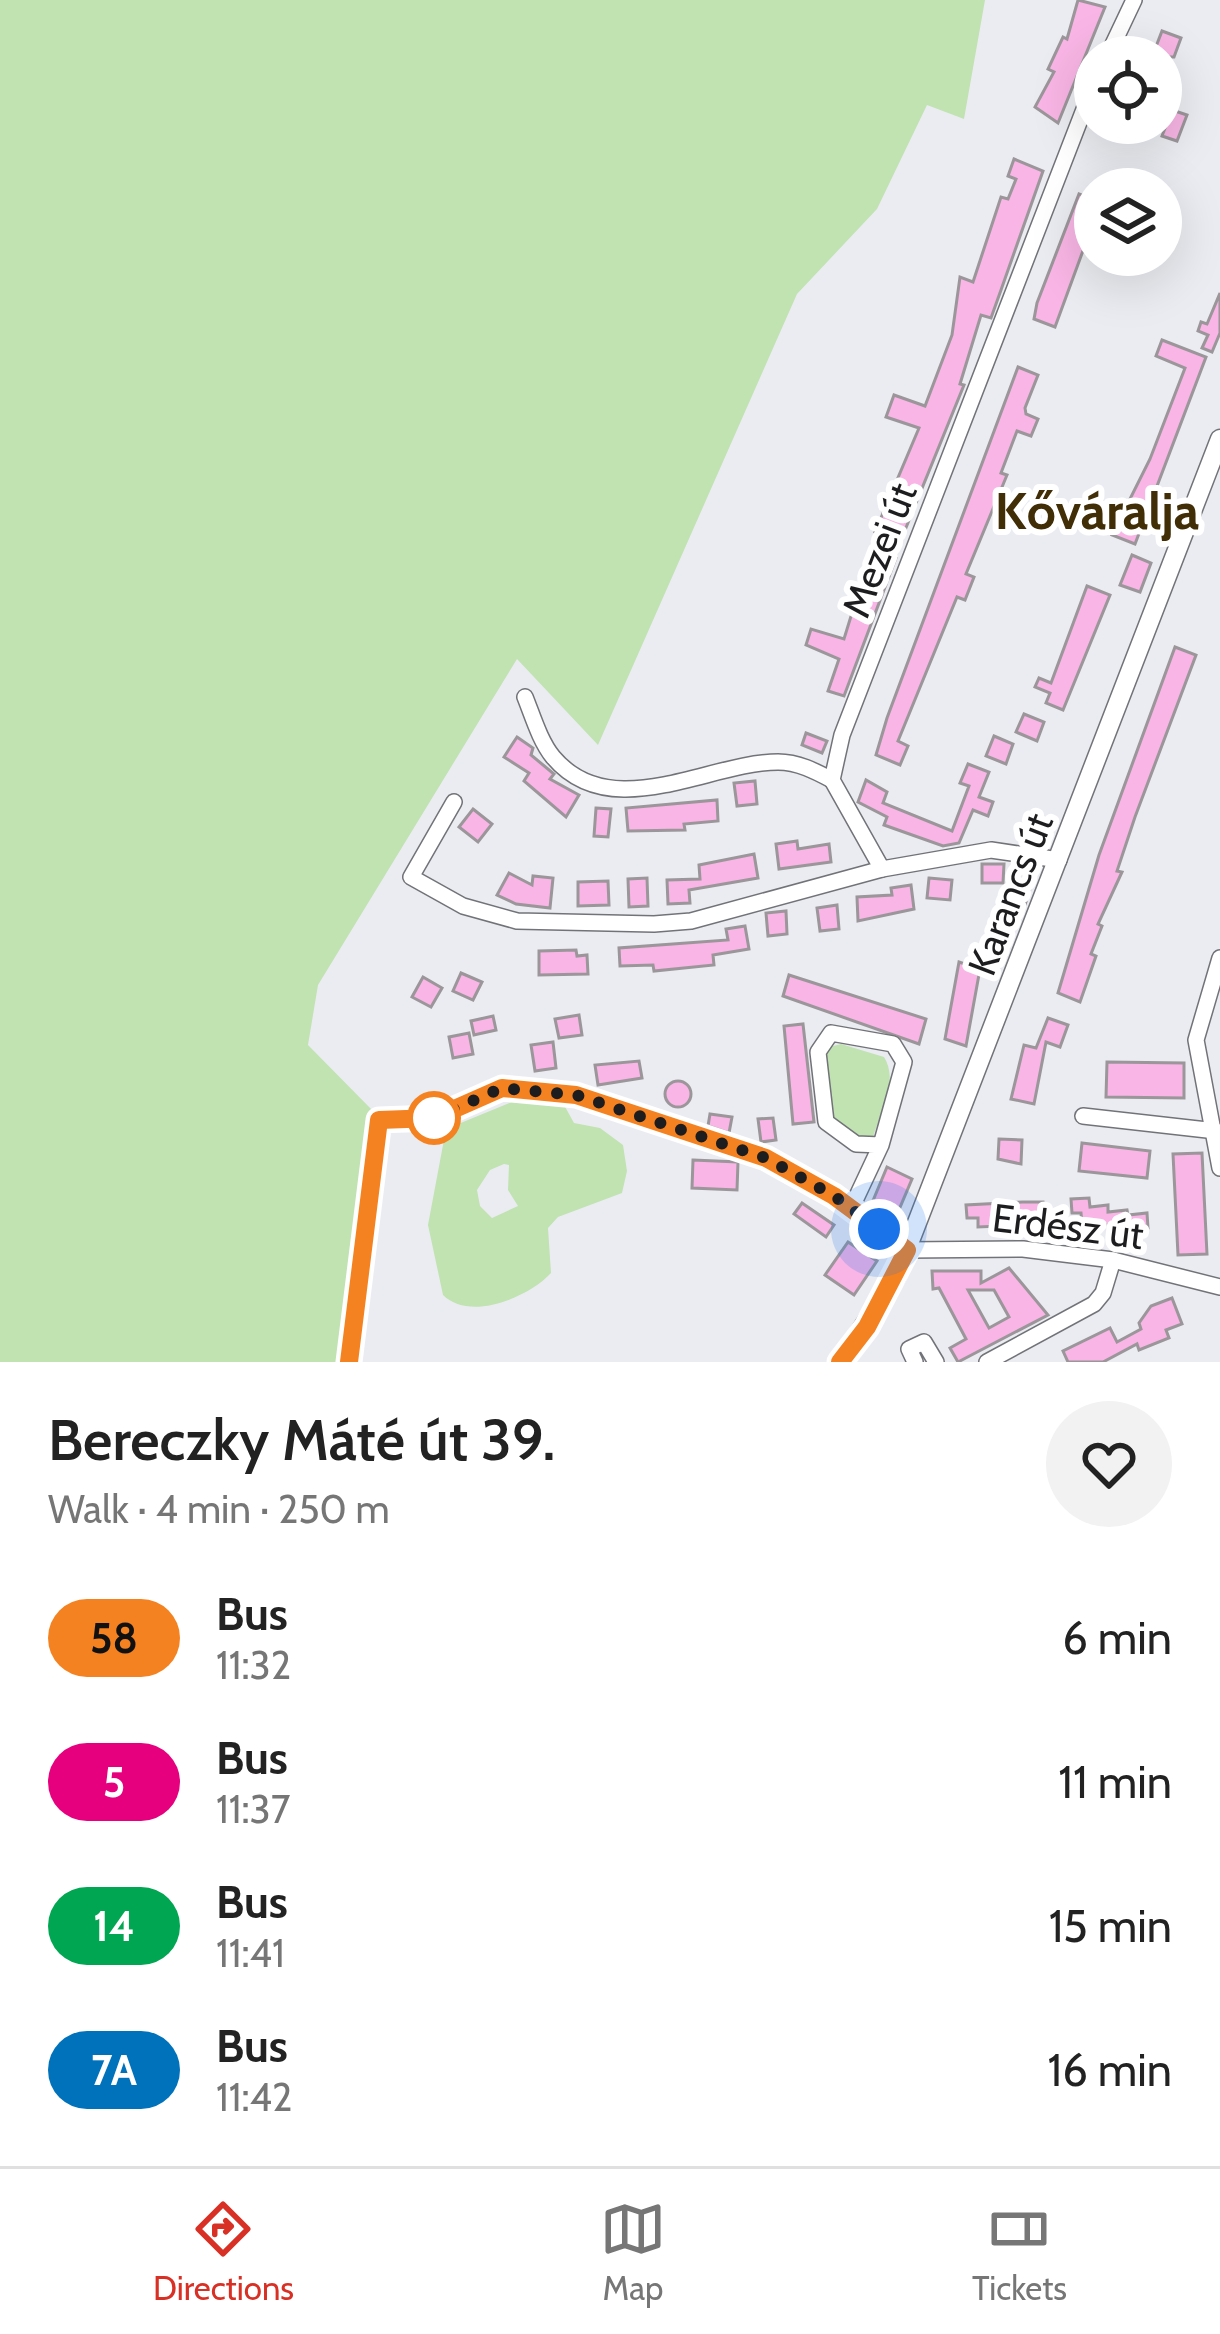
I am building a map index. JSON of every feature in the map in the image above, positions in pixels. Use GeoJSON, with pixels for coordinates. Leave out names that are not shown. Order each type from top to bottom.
{"type":"FeatureCollection","features":[{"type":"Feature","properties":{"kind":"main road","name":"Karancs út"},"geometry":{"type":"LineString","coordinates":[[839,1362],[867,1327],[907,1250],[1220,439]]}},
{"type":"Feature","properties":{"kind":"street"},"geometry":{"type":"LineString","coordinates":[[1117,36],[1134,0]]}},
{"type":"Feature","properties":{"kind":"street","name":"Mezei út"},"geometry":{"type":"LineString","coordinates":[[832,780],[851,713],[1000,334],[1074,123]]}},
{"type":"Feature","properties":{"kind":"street"},"geometry":{"type":"LineString","coordinates":[[525,697],[554,757],[595,783],[666,788],[720,770],[781,762],[832,780],[882,869]]}},
{"type":"Feature","properties":{"kind":"street"},"geometry":{"type":"LineString","coordinates":[[454,802],[411,877],[464,906],[518,921],[691,921],[882,869],[991,850],[1059,860]]}},
{"type":"Feature","properties":{"kind":"street"},"geometry":{"type":"LineString","coordinates":[[1220,958],[1196,1040],[1220,1168]]}},
{"type":"Feature","properties":{"kind":"street"},"geometry":{"type":"LineString","coordinates":[[851,1209],[881,1145],[901,1090],[901,1053],[882,1040],[831,1033],[818,1052],[826,1122],[856,1144],[881,1145]]}},
{"type":"Feature","properties":{"kind":"street"},"geometry":{"type":"LineString","coordinates":[[349,1362],[379,1120],[434,1118],[502,1088],[576,1095],[766,1158],[851,1209],[907,1250]]}},
{"type":"Feature","properties":{"kind":"street"},"geometry":{"type":"LineString","coordinates":[[1083,1116],[1216,1131]]}},
{"type":"Feature","properties":{"kind":"street","name":"Erdész út"},"geometry":{"type":"LineString","coordinates":[[907,1250],[1023,1249],[1113,1260],[1220,1287]]}},
{"type":"Feature","properties":{"kind":"street"},"geometry":{"type":"LineString","coordinates":[[987,1362],[1094,1304],[1103,1293],[1113,1260]]}},
{"type":"Feature","properties":{"kind":"street"},"geometry":{"type":"LineString","coordinates":[[915,1362],[909,1349],[922,1342],[936,1362]]}},
{"type":"Feature","properties":{"kind":"green space"},"geometry":{"type":"Polygon","coordinates":[[[0,0],[985,0],[964,119],[927,105],[877,209],[797,294],[598,745],[517,659],[318,985],[308,1045],[375,1113],[339,1362],[0,1362],[0,0]]]}},
{"type":"Feature","properties":{"kind":"green space"},"geometry":{"type":"Polygon","coordinates":[[[841,1044],[884,1057],[888,1066],[887,1097],[873,1137],[866,1141],[832,1127],[822,1049],[841,1044]]]}},
{"type":"Feature","properties":{"kind":"green space"},"geometry":{"type":"Polygon","coordinates":[[[514,1101],[563,1103],[574,1123],[600,1128],[623,1145],[627,1171],[622,1193],[558,1217],[548,1228],[551,1273],[529,1290],[483,1306],[454,1303],[443,1295],[428,1225],[446,1129],[514,1101]],[[509,1165],[490,1170],[477,1190],[480,1206],[492,1218],[518,1206],[508,1190],[509,1165]]]}},
{"type":"Feature","properties":{"kind":"building"},"geometry":{"type":"Polygon","coordinates":[[[1078,0],[1105,7],[1093,36],[1074,36],[1074,84],[1058,123],[1035,107],[1054,72],[1048,69],[1063,37],[1067,39],[1078,0]]]}},
{"type":"Feature","properties":{"kind":"building"},"geometry":{"type":"Polygon","coordinates":[[[1014,159],[1043,171],[991,318],[981,315],[960,384],[964,385],[901,540],[875,532],[919,428],[886,417],[894,395],[925,406],[952,335],[960,277],[973,282],[1001,197],[1008,199],[1016,179],[1008,176],[1014,159]]]}},
{"type":"Feature","properties":{"kind":"building"},"geometry":{"type":"Polygon","coordinates":[[[1074,207],[1074,275],[1055,327],[1034,319],[1074,207]]]}},
{"type":"Feature","properties":{"kind":"building"},"geometry":{"type":"Polygon","coordinates":[[[1220,293],[1220,333],[1212,352],[1202,348],[1208,335],[1198,331],[1201,322],[1207,324],[1220,293]]]}},
{"type":"Feature","properties":{"kind":"building"},"geometry":{"type":"Polygon","coordinates":[[[1162,340],[1206,357],[1135,544],[1112,535],[1150,459],[1185,368],[1156,356],[1162,340]]]}},
{"type":"Feature","properties":{"kind":"building"},"geometry":{"type":"Polygon","coordinates":[[[1018,367],[1038,375],[1025,408],[1026,414],[1038,419],[1031,436],[1017,431],[1001,473],[1007,475],[966,574],[974,577],[965,600],[957,597],[898,741],[908,746],[900,765],[876,755],[1018,367]]]}},
{"type":"Feature","properties":{"kind":"building"},"geometry":{"type":"Polygon","coordinates":[[[872,548],[896,558],[844,696],[828,691],[839,659],[806,645],[811,629],[844,639],[872,548]]]}},
{"type":"Feature","properties":{"kind":"building"},"geometry":{"type":"Polygon","coordinates":[[[1132,555],[1151,563],[1140,592],[1120,585],[1132,555]]]}},
{"type":"Feature","properties":{"kind":"building"},"geometry":{"type":"Polygon","coordinates":[[[1087,586],[1110,595],[1063,710],[1046,703],[1050,693],[1035,687],[1039,678],[1051,683],[1087,586]]]}},
{"type":"Feature","properties":{"kind":"building"},"geometry":{"type":"Polygon","coordinates":[[[1175,647],[1196,655],[1135,817],[1117,871],[1122,872],[1098,924],[1102,926],[1091,954],[1096,956],[1080,1002],[1058,993],[1099,855],[1175,647]]]}},
{"type":"Feature","properties":{"kind":"building"},"geometry":{"type":"Polygon","coordinates":[[[1024,714],[1044,722],[1037,741],[1016,732],[1024,714]]]}},
{"type":"Feature","properties":{"kind":"building"},"geometry":{"type":"Polygon","coordinates":[[[806,733],[827,741],[822,753],[802,745],[806,733]]]}},
{"type":"Feature","properties":{"kind":"building"},"geometry":{"type":"Polygon","coordinates":[[[994,736],[1013,744],[1006,764],[986,756],[994,736]]]}},
{"type":"Feature","properties":{"kind":"building"},"geometry":{"type":"Polygon","coordinates":[[[517,737],[554,774],[550,779],[579,795],[566,817],[524,781],[529,773],[504,757],[517,737]]]}},
{"type":"Feature","properties":{"kind":"building"},"geometry":{"type":"Polygon","coordinates":[[[968,764],[989,772],[979,797],[993,802],[988,816],[973,810],[959,843],[943,846],[884,825],[887,817],[858,802],[866,780],[887,792],[883,803],[952,831],[969,786],[960,783],[968,764]]]}},
{"type":"Feature","properties":{"kind":"building"},"geometry":{"type":"Polygon","coordinates":[[[755,781],[757,804],[737,806],[734,783],[755,781]]]}},
{"type":"Feature","properties":{"kind":"building"},"geometry":{"type":"Polygon","coordinates":[[[717,800],[718,821],[684,824],[685,830],[628,831],[626,808],[717,800]]]}},
{"type":"Feature","properties":{"kind":"building"},"geometry":{"type":"Polygon","coordinates":[[[596,808],[611,809],[608,837],[594,836],[596,808]]]}},
{"type":"Feature","properties":{"kind":"building"},"geometry":{"type":"Polygon","coordinates":[[[473,809],[492,824],[478,842],[459,827],[473,809]]]}},
{"type":"Feature","properties":{"kind":"building"},"geometry":{"type":"Polygon","coordinates":[[[797,841],[798,849],[829,844],[831,862],[779,869],[776,844],[797,841]]]}},
{"type":"Feature","properties":{"kind":"building"},"geometry":{"type":"Polygon","coordinates":[[[754,854],[758,878],[689,890],[690,903],[668,904],[667,880],[700,879],[699,865],[754,854]]]}},
{"type":"Feature","properties":{"kind":"building"},"geometry":{"type":"Polygon","coordinates":[[[982,864],[1004,864],[1003,883],[982,883],[982,864]]]}},
{"type":"Feature","properties":{"kind":"building"},"geometry":{"type":"Polygon","coordinates":[[[509,873],[532,885],[533,876],[553,878],[550,908],[516,904],[497,895],[509,873]]]}},
{"type":"Feature","properties":{"kind":"building"},"geometry":{"type":"Polygon","coordinates":[[[647,878],[648,906],[629,907],[628,879],[647,878]]]}},
{"type":"Feature","properties":{"kind":"building"},"geometry":{"type":"Polygon","coordinates":[[[929,878],[952,880],[950,900],[927,898],[929,878]]]}},
{"type":"Feature","properties":{"kind":"building"},"geometry":{"type":"Polygon","coordinates":[[[608,881],[609,905],[578,906],[578,882],[608,881]]]}},
{"type":"Feature","properties":{"kind":"building"},"geometry":{"type":"Polygon","coordinates":[[[1016,882],[1031,886],[1025,905],[1011,901],[1016,882]]]}},
{"type":"Feature","properties":{"kind":"building"},"geometry":{"type":"Polygon","coordinates":[[[911,885],[914,909],[858,921],[857,897],[892,895],[891,888],[911,885]]]}},
{"type":"Feature","properties":{"kind":"building"},"geometry":{"type":"Polygon","coordinates":[[[837,905],[839,929],[820,931],[817,908],[837,905]]]}},
{"type":"Feature","properties":{"kind":"building"},"geometry":{"type":"Polygon","coordinates":[[[786,911],[787,934],[768,936],[766,913],[786,911]]]}},
{"type":"Feature","properties":{"kind":"building"},"geometry":{"type":"Polygon","coordinates":[[[745,926],[749,949],[713,955],[714,965],[654,971],[653,965],[620,966],[619,948],[728,940],[726,929],[745,926]]]}},
{"type":"Feature","properties":{"kind":"building"},"geometry":{"type":"Polygon","coordinates":[[[576,950],[577,956],[587,955],[588,974],[539,975],[539,951],[576,950]]]}},
{"type":"Feature","properties":{"kind":"building"},"geometry":{"type":"Polygon","coordinates":[[[959,962],[980,969],[966,1046],[945,1039],[959,962]]]}},
{"type":"Feature","properties":{"kind":"building"},"geometry":{"type":"Polygon","coordinates":[[[461,973],[482,982],[473,1000],[453,991],[461,973]]]}},
{"type":"Feature","properties":{"kind":"building"},"geometry":{"type":"Polygon","coordinates":[[[789,975],[926,1019],[919,1044],[783,996],[789,975]]]}},
{"type":"Feature","properties":{"kind":"building"},"geometry":{"type":"Polygon","coordinates":[[[423,977],[442,988],[431,1007],[412,997],[423,977]]]}},
{"type":"Feature","properties":{"kind":"building"},"geometry":{"type":"Polygon","coordinates":[[[579,1015],[582,1035],[559,1038],[555,1019],[579,1015]]]}},
{"type":"Feature","properties":{"kind":"building"},"geometry":{"type":"Polygon","coordinates":[[[493,1016],[496,1030],[474,1035],[471,1021],[493,1016]]]}},
{"type":"Feature","properties":{"kind":"building"},"geometry":{"type":"Polygon","coordinates":[[[1048,1018],[1068,1025],[1060,1047],[1046,1042],[1034,1104],[1011,1099],[1024,1045],[1036,1048],[1048,1018]]]}},
{"type":"Feature","properties":{"kind":"building"},"geometry":{"type":"Polygon","coordinates":[[[803,1024],[814,1122],[793,1124],[784,1026],[803,1024]]]}},
{"type":"Feature","properties":{"kind":"building"},"geometry":{"type":"Polygon","coordinates":[[[469,1033],[473,1054],[453,1058],[449,1037],[469,1033]]]}},
{"type":"Feature","properties":{"kind":"building"},"geometry":{"type":"Polygon","coordinates":[[[553,1042],[556,1068],[535,1071],[531,1045],[553,1042]]]}},
{"type":"Feature","properties":{"kind":"building"},"geometry":{"type":"Polygon","coordinates":[[[639,1061],[642,1078],[598,1085],[595,1065],[639,1061]]]}},
{"type":"Feature","properties":{"kind":"building"},"geometry":{"type":"Polygon","coordinates":[[[1107,1062],[1184,1063],[1184,1098],[1106,1097],[1107,1062]]]}},
{"type":"Feature","properties":{"kind":"building"},"geometry":{"type":"Polygon","coordinates":[[[678,1081],[691,1094],[678,1107],[665,1094],[678,1081]]]}},
{"type":"Feature","properties":{"kind":"building"},"geometry":{"type":"Polygon","coordinates":[[[710,1114],[732,1117],[729,1133],[708,1126],[710,1114]]]}},
{"type":"Feature","properties":{"kind":"building"},"geometry":{"type":"Polygon","coordinates":[[[773,1118],[776,1140],[761,1142],[758,1119],[773,1118]]]}},
{"type":"Feature","properties":{"kind":"building"},"geometry":{"type":"Polygon","coordinates":[[[999,1139],[1022,1140],[1021,1164],[998,1159],[999,1139]]]}},
{"type":"Feature","properties":{"kind":"building"},"geometry":{"type":"Polygon","coordinates":[[[1082,1143],[1150,1151],[1147,1178],[1079,1171],[1082,1143]]]}},
{"type":"Feature","properties":{"kind":"building"},"geometry":{"type":"Polygon","coordinates":[[[1202,1153],[1207,1254],[1178,1255],[1173,1154],[1202,1153]]]}},
{"type":"Feature","properties":{"kind":"building"},"geometry":{"type":"Polygon","coordinates":[[[693,1160],[738,1162],[737,1190],[692,1188],[693,1160]]]}},
{"type":"Feature","properties":{"kind":"building"},"geometry":{"type":"Polygon","coordinates":[[[887,1167],[912,1179],[898,1212],[872,1203],[887,1167]]]}},
{"type":"Feature","properties":{"kind":"building"},"geometry":{"type":"Polygon","coordinates":[[[1089,1198],[1090,1207],[1108,1205],[1108,1212],[1147,1213],[1148,1228],[1119,1232],[1119,1225],[1082,1224],[1081,1213],[1072,1213],[1071,1199],[1089,1198]]]}},
{"type":"Feature","properties":{"kind":"building"},"geometry":{"type":"Polygon","coordinates":[[[1043,1202],[1044,1224],[978,1227],[978,1218],[967,1218],[966,1205],[1043,1202]]]}},
{"type":"Feature","properties":{"kind":"building"},"geometry":{"type":"Polygon","coordinates":[[[802,1203],[834,1225],[826,1237],[794,1214],[802,1203]]]}},
{"type":"Feature","properties":{"kind":"building"},"geometry":{"type":"Polygon","coordinates":[[[848,1242],[877,1261],[854,1295],[825,1275],[848,1242]]]}},
{"type":"Feature","properties":{"kind":"building"},"geometry":{"type":"Polygon","coordinates":[[[1009,1268],[1048,1315],[958,1362],[950,1348],[966,1339],[939,1288],[933,1289],[932,1271],[981,1271],[981,1283],[1009,1268]],[[968,1290],[989,1328],[1009,1317],[994,1290],[968,1290]]]}},
{"type":"Feature","properties":{"kind":"building"},"geometry":{"type":"Polygon","coordinates":[[[1172,1298],[1182,1324],[1166,1330],[1169,1338],[1139,1350],[1137,1344],[1103,1362],[1068,1362],[1063,1351],[1110,1328],[1117,1342],[1141,1329],[1139,1323],[1151,1306],[1172,1298]]]}},
{"type":"Feature","properties":{"kind":"bus line","name":"58"},"geometry":{"type":"LineString","coordinates":[[349,1362],[379,1120],[434,1118],[491,1091],[526,1088],[576,1095],[766,1158],[834,1196],[907,1250],[867,1327],[840,1362]]}},
{"type":"Feature","properties":{"kind":"district","name":"Kőváralja"},"geometry":{"type":"Point","coordinates":[1097,511]}},
{"type":"Feature","properties":{"kind":"route"},"geometry":{"type":"LineString","coordinates":[[434,1118],[502,1088],[576,1095],[766,1158],[806,1178],[879,1229]]}}]}
